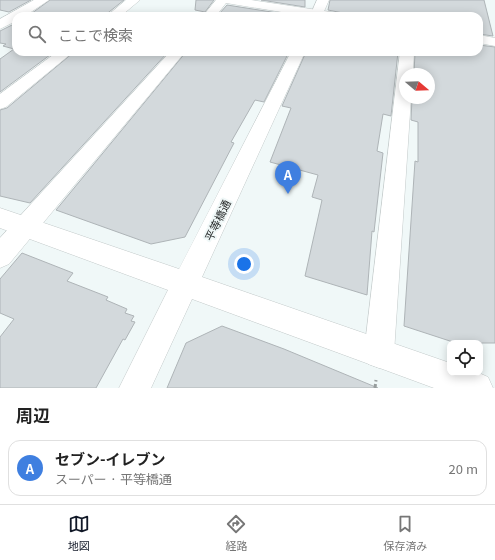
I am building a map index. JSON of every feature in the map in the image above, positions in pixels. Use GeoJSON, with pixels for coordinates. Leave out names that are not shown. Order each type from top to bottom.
{"type":"FeatureCollection","features":[{"type":"Feature","properties":{"kind":"street"},"geometry":{"type":"LineString","coordinates":[[22,12],[43,0]]}},
{"type":"Feature","properties":{"kind":"street"},"geometry":{"type":"LineString","coordinates":[[118,12],[134,0]]}},
{"type":"Feature","properties":{"kind":"street"},"geometry":{"type":"LineString","coordinates":[[212,12],[223,0]]}},
{"type":"Feature","properties":{"kind":"street"},"geometry":{"type":"LineString","coordinates":[[227,0],[298,12]]}},
{"type":"Feature","properties":{"kind":"street"},"geometry":{"type":"LineString","coordinates":[[317,12],[323,0]]}},
{"type":"Feature","properties":{"kind":"street"},"geometry":{"type":"LineString","coordinates":[[0,25],[12,18]]}},
{"type":"Feature","properties":{"kind":"street"},"geometry":{"type":"LineString","coordinates":[[483,40],[495,42]]}},
{"type":"Feature","properties":{"kind":"street"},"geometry":{"type":"LineString","coordinates":[[0,103],[61,56]]}},
{"type":"Feature","properties":{"kind":"street"},"geometry":{"type":"LineString","coordinates":[[0,256],[175,56]]}},
{"type":"Feature","properties":{"kind":"street","name":"平等橋通"},"geometry":{"type":"LineString","coordinates":[[134,388],[296,56]]}},
{"type":"Feature","properties":{"kind":"street"},"geometry":{"type":"LineString","coordinates":[[406,68],[407,56]]}},
{"type":"Feature","properties":{"kind":"street"},"geometry":{"type":"LineString","coordinates":[[379,353],[402,104]]}},
{"type":"Feature","properties":{"kind":"street"},"geometry":{"type":"LineString","coordinates":[[0,218],[477,388]]}},
{"type":"Feature","properties":{"kind":"building"},"geometry":{"type":"Polygon","coordinates":[[[0,0],[31,0],[9,12],[0,10],[0,0]]]}},
{"type":"Feature","properties":{"kind":"building"},"geometry":{"type":"Polygon","coordinates":[[[50,0],[124,0],[109,12],[34,12],[50,0]]]}},
{"type":"Feature","properties":{"kind":"building"},"geometry":{"type":"Polygon","coordinates":[[[196,0],[214,0],[205,12],[195,10],[196,0]]]}},
{"type":"Feature","properties":{"kind":"building"},"geometry":{"type":"Polygon","coordinates":[[[261,0],[305,0],[305,7],[261,0]]]}},
{"type":"Feature","properties":{"kind":"building"},"geometry":{"type":"Polygon","coordinates":[[[330,0],[484,0],[493,36],[483,35],[483,12],[338,12],[328,10],[330,0]]]}},
{"type":"Feature","properties":{"kind":"building"},"geometry":{"type":"Polygon","coordinates":[[[227,5],[272,12],[221,12],[227,5]]]}},
{"type":"Feature","properties":{"kind":"building"},"geometry":{"type":"Polygon","coordinates":[[[12,25],[12,48],[3,46],[6,44],[0,43],[0,31],[12,25]]]}},
{"type":"Feature","properties":{"kind":"building"},"geometry":{"type":"Polygon","coordinates":[[[483,46],[495,47],[495,343],[483,343],[483,340],[447,340],[404,326],[415,161],[418,162],[418,122],[411,120],[412,104],[435,104],[435,68],[414,68],[415,56],[483,56],[483,46]]]}},
{"type":"Feature","properties":{"kind":"building"},"geometry":{"type":"Polygon","coordinates":[[[12,50],[12,56],[49,56],[0,92],[0,59],[12,50]]]}},
{"type":"Feature","properties":{"kind":"building"},"geometry":{"type":"Polygon","coordinates":[[[69,56],[164,56],[30,203],[0,196],[0,110],[7,108],[69,56]]]}},
{"type":"Feature","properties":{"kind":"building"},"geometry":{"type":"Polygon","coordinates":[[[183,56],[287,56],[264,102],[255,100],[231,142],[234,143],[185,237],[151,244],[56,210],[183,56]]]}},
{"type":"Feature","properties":{"kind":"building"},"geometry":{"type":"Polygon","coordinates":[[[304,56],[398,56],[391,116],[383,114],[377,151],[383,153],[374,232],[372,231],[367,295],[305,276],[322,200],[312,197],[318,175],[270,162],[291,108],[282,106],[304,56]]]}},
{"type":"Feature","properties":{"kind":"building"},"geometry":{"type":"Polygon","coordinates":[[[22,253],[73,273],[67,281],[108,297],[106,300],[127,309],[125,313],[134,316],[131,321],[135,322],[125,340],[123,339],[96,388],[0,388],[0,337],[14,319],[0,313],[0,279],[22,253]]]}},
{"type":"Feature","properties":{"kind":"building"},"geometry":{"type":"Polygon","coordinates":[[[222,326],[284,349],[378,388],[167,388],[186,343],[222,326]]]}},
{"type":"Feature","properties":{"kind":"place","name":"セブン-イレブン"},"geometry":{"type":"Point","coordinates":[288,194]}}]}
